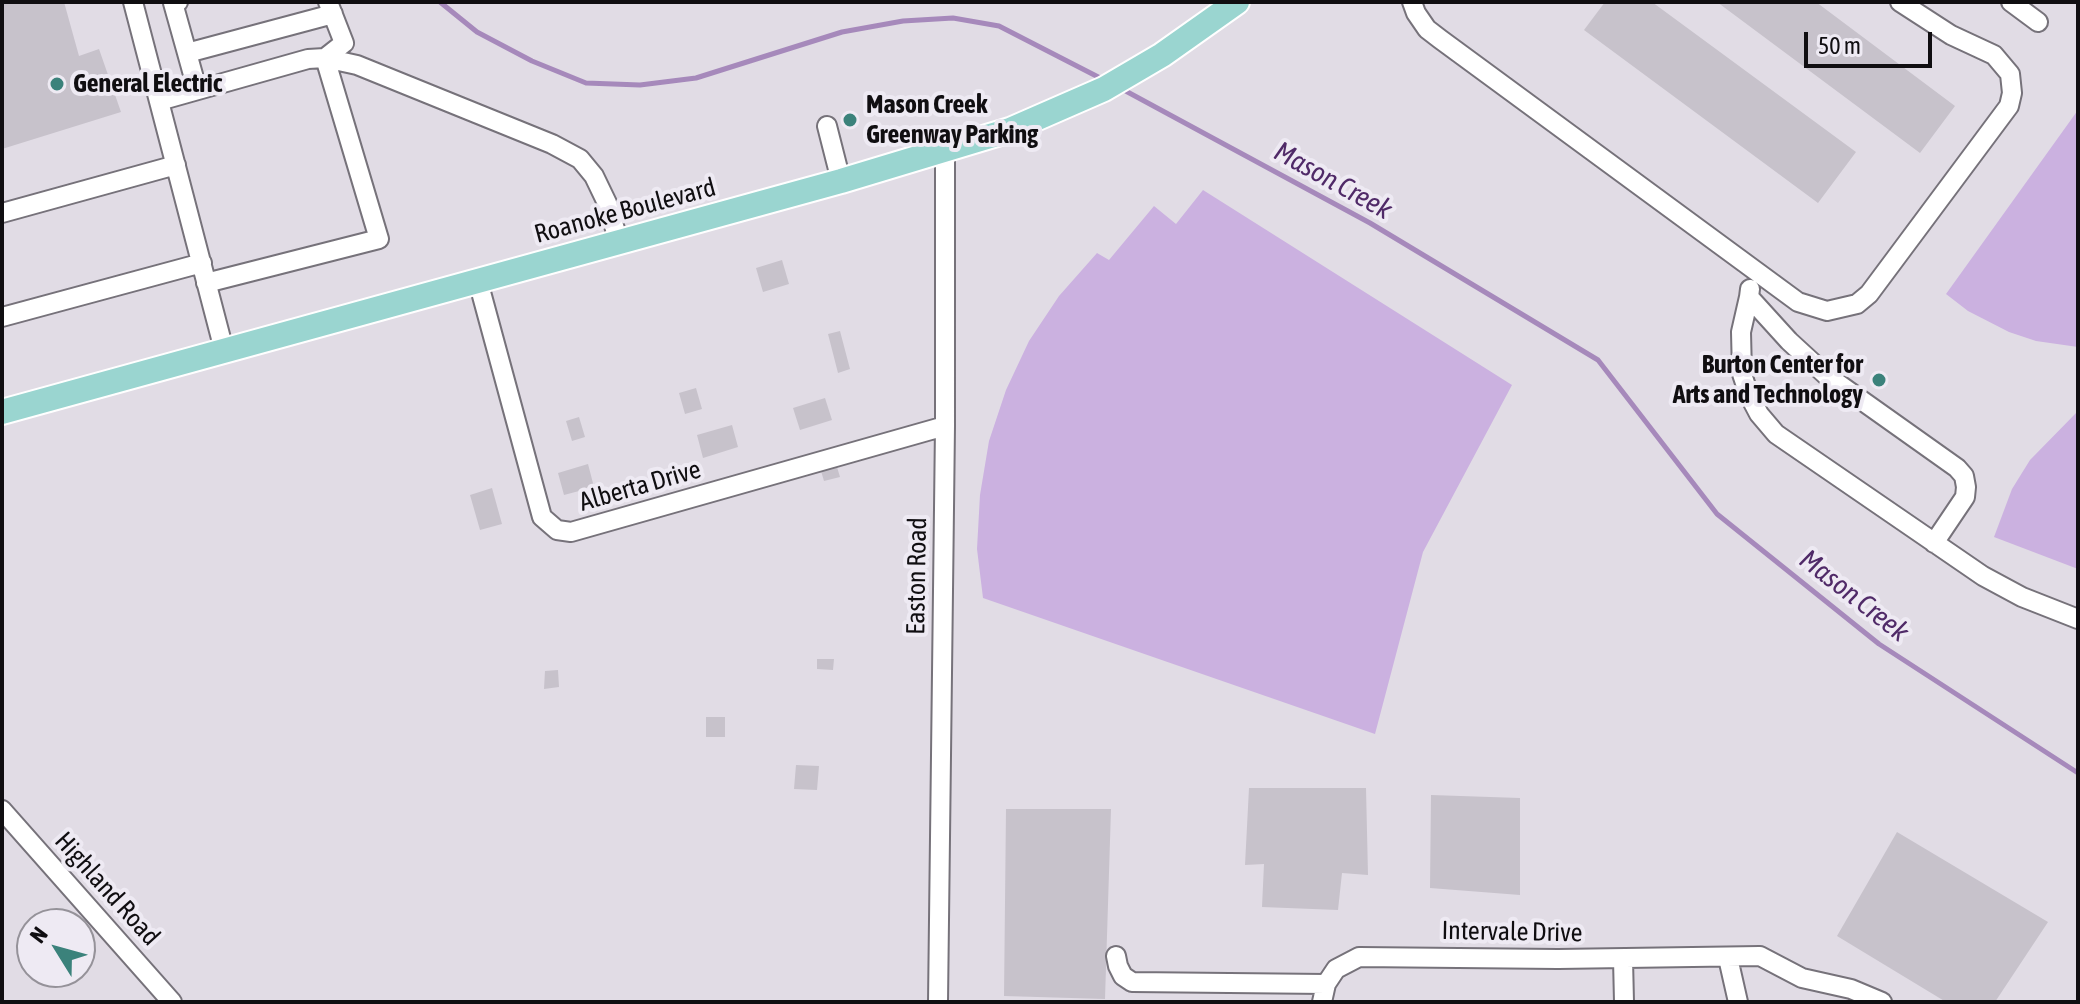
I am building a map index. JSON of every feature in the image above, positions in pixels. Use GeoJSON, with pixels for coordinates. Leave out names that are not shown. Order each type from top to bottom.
{"type":"FeatureCollection","features":[{"type":"Feature","properties":{"kind":"main road","name":"Roanoke Boulevard"},"geometry":{"type":"LineString","coordinates":[[2,412],[841,181],[1010,130],[1104,89],[1157,58],[1237,2]]}},
{"type":"Feature","properties":{"kind":"street"},"geometry":{"type":"LineString","coordinates":[[133,2],[224,350]]}},
{"type":"Feature","properties":{"kind":"street"},"geometry":{"type":"LineString","coordinates":[[178,2],[173,3],[197,89]]}},
{"type":"Feature","properties":{"kind":"street"},"geometry":{"type":"LineString","coordinates":[[1412,2],[1427,29],[1798,302],[1812,308],[1842,309],[1857,304],[1869,294],[2009,106],[2012,86],[2010,74],[2003,63],[1994,55],[1951,35],[1900,2]]}},
{"type":"Feature","properties":{"kind":"street"},"geometry":{"type":"LineString","coordinates":[[2011,2],[2038,22]]}},
{"type":"Feature","properties":{"kind":"street"},"geometry":{"type":"LineString","coordinates":[[187,53],[331,8],[344,43],[325,58]]}},
{"type":"Feature","properties":{"kind":"street"},"geometry":{"type":"LineString","coordinates":[[159,101],[308,59],[325,58],[357,65],[552,144],[580,159],[594,176],[607,203],[619,242]]}},
{"type":"Feature","properties":{"kind":"street"},"geometry":{"type":"LineString","coordinates":[[206,283],[379,239],[325,58]]}},
{"type":"Feature","properties":{"kind":"street"},"geometry":{"type":"LineString","coordinates":[[827,126],[841,181]]}},
{"type":"Feature","properties":{"kind":"street","name":"Easton Road"},"geometry":{"type":"LineString","coordinates":[[938,1002],[945,151]]}},
{"type":"Feature","properties":{"kind":"street"},"geometry":{"type":"LineString","coordinates":[[2,213],[176,165]]}},
{"type":"Feature","properties":{"kind":"street"},"geometry":{"type":"LineString","coordinates":[[2,317],[202,263]]}},
{"type":"Feature","properties":{"kind":"street"},"geometry":{"type":"LineString","coordinates":[[1755,270],[1741,332],[1742,374],[1759,414],[1776,434],[1983,576],[2022,597],[2078,619]]}},
{"type":"Feature","properties":{"kind":"street","name":"Alberta Drive"},"geometry":{"type":"LineString","coordinates":[[478,281],[542,517],[557,530],[571,532],[945,426]]}},
{"type":"Feature","properties":{"kind":"street"},"geometry":{"type":"LineString","coordinates":[[1749,297],[1789,341],[1826,375],[1964,476],[1965,497],[1934,543]]}},
{"type":"Feature","properties":{"kind":"street","name":"Highland Road"},"geometry":{"type":"LineString","coordinates":[[2,810],[172,1002]]}},
{"type":"Feature","properties":{"kind":"street"},"geometry":{"type":"LineString","coordinates":[[1116,956],[1123,976],[1132,982],[1324,993]]}},
{"type":"Feature","properties":{"kind":"street","name":"Intervale Drive"},"geometry":{"type":"LineString","coordinates":[[1324,993],[1336,969],[1359,957],[1623,959],[1760,956],[1802,978],[1851,989],[1882,1002]]}},
{"type":"Feature","properties":{"kind":"street"},"geometry":{"type":"LineString","coordinates":[[1728,958],[1738,1002]]}},
{"type":"Feature","properties":{"kind":"street"},"geometry":{"type":"LineString","coordinates":[[1623,959],[1624,1002]]}},
{"type":"Feature","properties":{"kind":"shaded area"},"geometry":{"type":"Polygon","coordinates":[[[2078,110],[2078,347],[2036,341],[2009,332],[1968,311],[1946,294],[2078,110]]]}},
{"type":"Feature","properties":{"kind":"shaded area"},"geometry":{"type":"Polygon","coordinates":[[[1203,190],[1512,385],[1423,552],[1375,734],[983,598],[977,549],[980,495],[989,441],[1006,390],[1029,341],[1059,296],[1097,253],[1109,260],[1154,206],[1176,224],[1203,190]]]}},
{"type":"Feature","properties":{"kind":"shaded area"},"geometry":{"type":"Polygon","coordinates":[[[2078,411],[2078,569],[1994,537],[2012,489],[2030,460],[2078,411]]]}},
{"type":"Feature","properties":{"kind":"building","name":"General Electric"},"geometry":{"type":"Polygon","coordinates":[[[2,2],[64,2],[79,56],[99,49],[121,112],[2,149],[2,2]]]}},
{"type":"Feature","properties":{"kind":"building"},"geometry":{"type":"Polygon","coordinates":[[[1605,2],[1652,2],[1856,152],[1818,203],[1584,30],[1605,2]]]}},
{"type":"Feature","properties":{"kind":"building"},"geometry":{"type":"Polygon","coordinates":[[[1717,2],[1816,2],[1955,106],[1920,153],[1717,2]]]}},
{"type":"Feature","properties":{"kind":"building"},"geometry":{"type":"Polygon","coordinates":[[[782,260],[789,284],[763,292],[756,268],[782,260]]]}},
{"type":"Feature","properties":{"kind":"building"},"geometry":{"type":"Polygon","coordinates":[[[840,331],[850,369],[838,373],[828,334],[840,331]]]}},
{"type":"Feature","properties":{"kind":"building"},"geometry":{"type":"Polygon","coordinates":[[[696,388],[702,409],[685,414],[679,393],[696,388]]]}},
{"type":"Feature","properties":{"kind":"building"},"geometry":{"type":"Polygon","coordinates":[[[825,398],[832,420],[800,430],[793,408],[825,398]]]}},
{"type":"Feature","properties":{"kind":"building"},"geometry":{"type":"Polygon","coordinates":[[[579,417],[585,437],[572,441],[566,421],[579,417]]]}},
{"type":"Feature","properties":{"kind":"building"},"geometry":{"type":"Polygon","coordinates":[[[732,425],[738,447],[703,458],[697,435],[732,425]]]}},
{"type":"Feature","properties":{"kind":"building"},"geometry":{"type":"Polygon","coordinates":[[[588,464],[594,487],[564,495],[558,473],[588,464]]]}},
{"type":"Feature","properties":{"kind":"building"},"geometry":{"type":"Polygon","coordinates":[[[837,467],[840,477],[824,481],[821,471],[837,467]]]}},
{"type":"Feature","properties":{"kind":"building"},"geometry":{"type":"Polygon","coordinates":[[[492,488],[502,524],[480,530],[470,495],[492,488]]]}},
{"type":"Feature","properties":{"kind":"building"},"geometry":{"type":"Polygon","coordinates":[[[817,659],[834,659],[833,670],[817,669],[817,659]]]}},
{"type":"Feature","properties":{"kind":"building"},"geometry":{"type":"Polygon","coordinates":[[[558,670],[559,687],[544,689],[545,671],[558,670]]]}},
{"type":"Feature","properties":{"kind":"building"},"geometry":{"type":"Polygon","coordinates":[[[706,717],[725,717],[725,737],[706,737],[706,717]]]}},
{"type":"Feature","properties":{"kind":"building"},"geometry":{"type":"Polygon","coordinates":[[[796,765],[819,766],[817,790],[794,789],[796,765]]]}},
{"type":"Feature","properties":{"kind":"building"},"geometry":{"type":"Polygon","coordinates":[[[1249,788],[1366,788],[1368,875],[1342,873],[1338,910],[1262,907],[1264,864],[1245,865],[1249,788]]]}},
{"type":"Feature","properties":{"kind":"building"},"geometry":{"type":"Polygon","coordinates":[[[1431,795],[1520,798],[1520,895],[1430,888],[1431,795]]]}},
{"type":"Feature","properties":{"kind":"building"},"geometry":{"type":"Polygon","coordinates":[[[1006,809],[1111,809],[1105,999],[1004,996],[1006,809]]]}},
{"type":"Feature","properties":{"kind":"building"},"geometry":{"type":"Polygon","coordinates":[[[1897,832],[2048,922],[1995,1002],[1946,1002],[1837,936],[1897,832]]]}},
{"type":"Feature","properties":{"kind":"waterway","name":"Mason Creek"},"geometry":{"type":"LineString","coordinates":[[440,2],[477,32],[532,61],[586,83],[640,85],[696,78],[842,32],[903,21],[953,18],[999,26],[1106,81]]}},
{"type":"Feature","properties":{"kind":"waterway","name":"Mason Creek"},"geometry":{"type":"LineString","coordinates":[[1122,89],[1370,223],[1598,360],[1717,514],[1879,644],[2078,773]]}},
{"type":"Feature","properties":{"kind":"place","name":"General Electric"},"geometry":{"type":"Point","coordinates":[57,84]}},
{"type":"Feature","properties":{"kind":"place","name":"Mason Creek Greenway Parking"},"geometry":{"type":"Point","coordinates":[850,120]}},
{"type":"Feature","properties":{"kind":"place","name":"Burton Center for Arts and Technology"},"geometry":{"type":"Point","coordinates":[1879,380]}}]}
